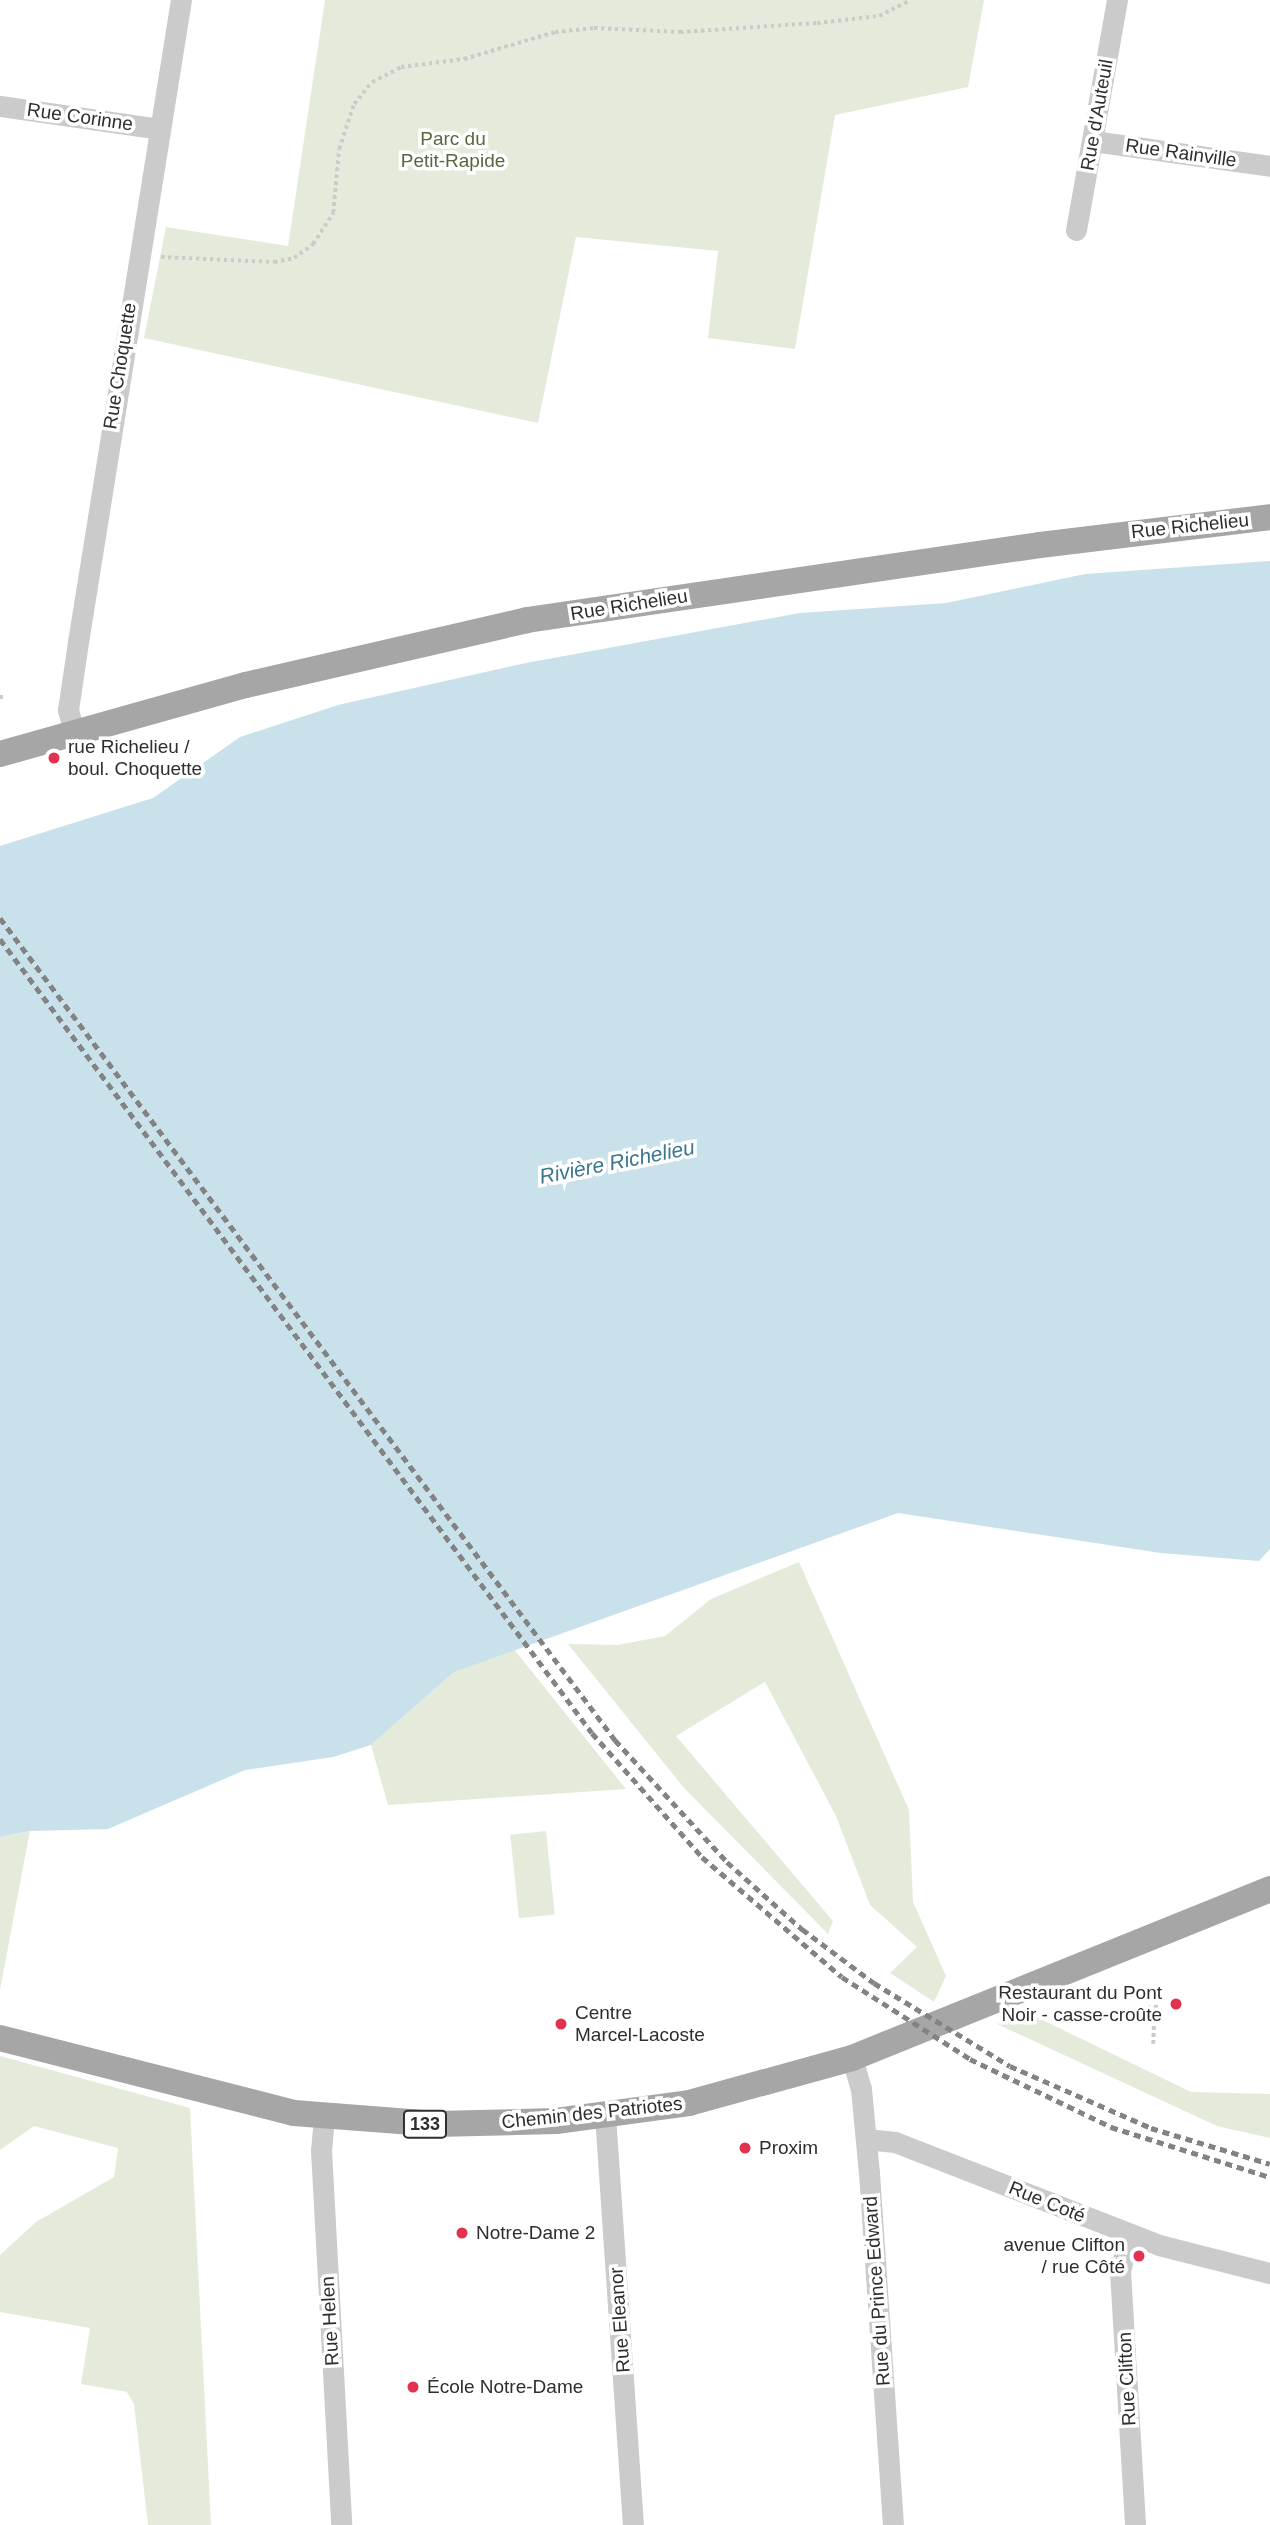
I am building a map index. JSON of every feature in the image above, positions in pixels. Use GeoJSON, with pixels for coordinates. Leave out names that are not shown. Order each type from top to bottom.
{"type":"FeatureCollection","features":[{"type":"Feature","properties":{"kind":"main road","name":"Rue Richelieu"},"geometry":{"type":"LineString","coordinates":[[0,754],[338,662],[527,620],[1067,541],[1270,517]]}},
{"type":"Feature","properties":{"kind":"main road","name":"133"},"geometry":{"type":"LineString","coordinates":[[852,2058],[1270,1889]]}},
{"type":"Feature","properties":{"kind":"main road","name":"Chemin des Patriotes"},"geometry":{"type":"LineString","coordinates":[[0,2038],[248,2103],[324,2117],[495,2124],[605,2115],[690,2103],[852,2058]]}},
{"type":"Feature","properties":{"kind":"street","name":"Rue Choquette"},"geometry":{"type":"LineString","coordinates":[[75,732],[68,710],[181,0]]}},
{"type":"Feature","properties":{"kind":"street","name":"Rue d'Auteuil"},"geometry":{"type":"LineString","coordinates":[[1076,230],[1117,0]]}},
{"type":"Feature","properties":{"kind":"street","name":"Rue Corinne"},"geometry":{"type":"LineString","coordinates":[[0,106],[159,128]]}},
{"type":"Feature","properties":{"kind":"street","name":"Rue Rainville"},"geometry":{"type":"LineString","coordinates":[[1093,141],[1270,166]]}},
{"type":"Feature","properties":{"kind":"street","name":"Rue du Prince Edward"},"geometry":{"type":"LineString","coordinates":[[852,2058],[861,2089],[866,2139],[893,2525]]}},
{"type":"Feature","properties":{"kind":"street","name":"Rue Eleanor"},"geometry":{"type":"LineString","coordinates":[[605,2115],[633,2525]]}},
{"type":"Feature","properties":{"kind":"street","name":"Rue Helen"},"geometry":{"type":"LineString","coordinates":[[324,2117],[321,2150],[341,2525]]}},
{"type":"Feature","properties":{"kind":"street","name":"Rue Coté"},"geometry":{"type":"LineString","coordinates":[[866,2139],[895,2142],[1129,2235],[1190,2255],[1270,2273]]}},
{"type":"Feature","properties":{"kind":"street","name":"Rue Clifton"},"geometry":{"type":"LineString","coordinates":[[1129,2235],[1120,2271],[1135,2525]]}},
{"type":"Feature","properties":{"kind":"path"},"geometry":{"type":"LineString","coordinates":[[139,252],[170,259],[233,263],[294,258],[313,244],[333,213],[340,149],[354,104],[372,82],[401,67],[464,59],[555,32],[594,28],[680,32],[817,23],[879,16],[910,0]]}},
{"type":"Feature","properties":{"kind":"path"},"geometry":{"type":"LineString","coordinates":[[1111,2022],[1141,2007],[1156,2007],[1153,2044]]}},
{"type":"Feature","properties":{"kind":"green space","name":"Parc du Petit-Rapide"},"geometry":{"type":"Polygon","coordinates":[[[325,0],[984,0],[968,87],[835,115],[795,349],[708,338],[718,251],[576,237],[538,423],[144,338],[166,227],[288,246],[325,0]]]}},
{"type":"Feature","properties":{"kind":"green space"},"geometry":{"type":"Polygon","coordinates":[[[799,1562],[909,1810],[913,1902],[946,1976],[934,2002],[890,1973],[917,1947],[870,1905],[836,1816],[765,1682],[676,1736],[833,1921],[828,1934],[684,1788],[568,1644],[617,1645],[665,1636],[711,1599],[799,1562]]]}},
{"type":"Feature","properties":{"kind":"green space"},"geometry":{"type":"Polygon","coordinates":[[[513,1648],[626,1789],[388,1805],[371,1745],[454,1672],[513,1648]]]}},
{"type":"Feature","properties":{"kind":"green space"},"geometry":{"type":"Polygon","coordinates":[[[30,1831],[28,1841],[0,1990],[0,1837],[30,1831]]]}},
{"type":"Feature","properties":{"kind":"green space"},"geometry":{"type":"Polygon","coordinates":[[[546,1831],[555,1915],[519,1918],[510,1835],[546,1831]]]}},
{"type":"Feature","properties":{"kind":"green space"},"geometry":{"type":"Polygon","coordinates":[[[1028,2013],[1191,2092],[1270,2094],[1270,2138],[1217,2126],[997,2024],[1028,2013]]]}},
{"type":"Feature","properties":{"kind":"green space"},"geometry":{"type":"Polygon","coordinates":[[[0,2056],[190,2108],[211,2525],[148,2525],[134,2404],[127,2392],[81,2384],[90,2328],[0,2312],[0,2255],[36,2222],[114,2177],[118,2148],[34,2126],[0,2150],[0,2056]]]}},
{"type":"Feature","properties":{"kind":"water","name":"Rivière Richelieu"},"geometry":{"type":"Polygon","coordinates":[[[1270,561],[1270,1549],[1259,1561],[1161,1553],[898,1513],[454,1672],[371,1745],[333,1757],[245,1770],[108,1829],[30,1831],[0,1837],[0,846],[153,798],[240,737],[338,705],[526,663],[800,613],[946,603],[1085,574],[1270,561]]]}},
{"type":"Feature","properties":{"kind":"railway"},"geometry":{"type":"LineString","coordinates":[[0,918],[615,1740],[727,1862],[802,1929],[874,1983],[1010,2066],[1151,2128],[1270,2164]]}},
{"type":"Feature","properties":{"kind":"railway"},"geometry":{"type":"LineString","coordinates":[[0,939],[592,1733],[702,1857],[842,1977],[970,2059],[1111,2127],[1270,2177]]}},
{"type":"Feature","properties":{"kind":"place","name":"rue Richelieu / boul. Choquette"},"geometry":{"type":"Point","coordinates":[54,758]}},
{"type":"Feature","properties":{"kind":"place","name":"Restaurant du Pont Noir - casse-croûte"},"geometry":{"type":"Point","coordinates":[1176,2004]}},
{"type":"Feature","properties":{"kind":"place","name":"Centre Marcel-Lacoste"},"geometry":{"type":"Point","coordinates":[561,2024]}},
{"type":"Feature","properties":{"kind":"place","name":"Proxim"},"geometry":{"type":"Point","coordinates":[745,2148]}},
{"type":"Feature","properties":{"kind":"place","name":"Notre-Dame 2"},"geometry":{"type":"Point","coordinates":[462,2233]}},
{"type":"Feature","properties":{"kind":"place","name":"avenue Clifton / rue Côté"},"geometry":{"type":"Point","coordinates":[1139,2256]}},
{"type":"Feature","properties":{"kind":"place","name":"École Notre-Dame"},"geometry":{"type":"Point","coordinates":[413,2387]}}]}
